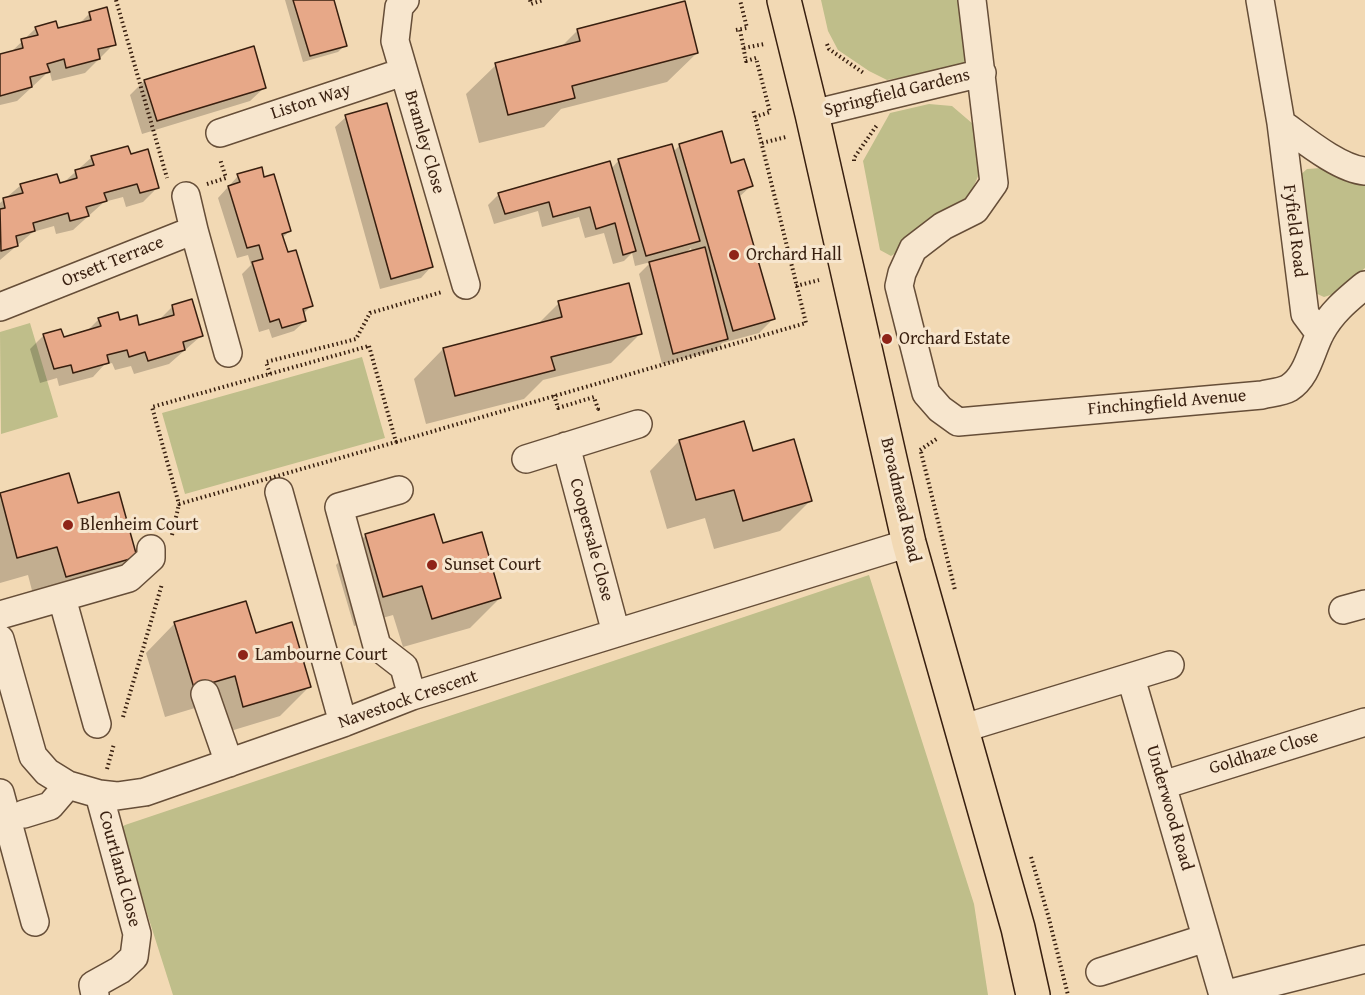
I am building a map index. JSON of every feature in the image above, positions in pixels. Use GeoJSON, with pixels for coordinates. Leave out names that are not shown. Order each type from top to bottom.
{"type":"FeatureCollection","features":[{"type":"Feature","properties":{"kind":"main road","name":"Broadmead Road"},"geometry":{"type":"LineString","coordinates":[[784,0],[909,543],[1018,928],[1033,995]]}},
{"type":"Feature","properties":{"kind":"street","name":"Bramley Close"},"geometry":{"type":"LineString","coordinates":[[405,0],[399,7],[395,41],[466,285]]}},
{"type":"Feature","properties":{"kind":"street","name":"Springfield Gardens"},"geometry":{"type":"LineString","coordinates":[[926,393],[899,286],[902,273],[913,249],[943,226],[975,210],[994,183],[972,0]]}},
{"type":"Feature","properties":{"kind":"street","name":"Fyfield Road"},"geometry":{"type":"LineString","coordinates":[[1260,0],[1281,123],[1305,314],[1320,334]]}},
{"type":"Feature","properties":{"kind":"street","name":"Liston Way"},"geometry":{"type":"LineString","coordinates":[[220,133],[403,72]]}},
{"type":"Feature","properties":{"kind":"street","name":"Springfield Gardens"},"geometry":{"type":"LineString","coordinates":[[812,114],[982,73]]}},
{"type":"Feature","properties":{"kind":"street"},"geometry":{"type":"LineString","coordinates":[[1281,123],[1318,150],[1356,170],[1365,171]]}},
{"type":"Feature","properties":{"kind":"street"},"geometry":{"type":"LineString","coordinates":[[177,187],[194,230],[228,353]]}},
{"type":"Feature","properties":{"kind":"street","name":"Orsett Terrace"},"geometry":{"type":"LineString","coordinates":[[0,307],[194,230]]}},
{"type":"Feature","properties":{"kind":"street","name":"Finchingfield Avenue"},"geometry":{"type":"LineString","coordinates":[[926,393],[940,409],[958,422],[1262,394],[1287,389],[1297,381],[1312,356],[1320,334],[1337,308],[1365,285]]}},
{"type":"Feature","properties":{"kind":"street"},"geometry":{"type":"LineString","coordinates":[[526,459],[638,424]]}},
{"type":"Feature","properties":{"kind":"street","name":"Coopersale Close"},"geometry":{"type":"LineString","coordinates":[[566,446],[615,633]]}},
{"type":"Feature","properties":{"kind":"street"},"geometry":{"type":"LineString","coordinates":[[399,490],[339,507],[377,646],[404,667],[412,696]]}},
{"type":"Feature","properties":{"kind":"street"},"geometry":{"type":"LineString","coordinates":[[279,492],[343,723]]}},
{"type":"Feature","properties":{"kind":"street"},"geometry":{"type":"LineString","coordinates":[[0,615],[129,578],[143,567],[162,542]]}},
{"type":"Feature","properties":{"kind":"street","name":"Navestock Crescent"},"geometry":{"type":"LineString","coordinates":[[0,639],[33,756],[47,772],[68,784],[99,794],[117,796],[145,792],[343,723],[412,696],[909,543]]}},
{"type":"Feature","properties":{"kind":"street"},"geometry":{"type":"LineString","coordinates":[[62,598],[111,729]]}},
{"type":"Feature","properties":{"kind":"street"},"geometry":{"type":"LineString","coordinates":[[961,729],[1170,664]]}},
{"type":"Feature","properties":{"kind":"street","name":"Underwood Road"},"geometry":{"type":"LineString","coordinates":[[1131,678],[1223,995]]}},
{"type":"Feature","properties":{"kind":"street"},"geometry":{"type":"LineString","coordinates":[[206,694],[229,763]]}},
{"type":"Feature","properties":{"kind":"street","name":"Goldhaze Close"},"geometry":{"type":"LineString","coordinates":[[1163,785],[1365,722]]}},
{"type":"Feature","properties":{"kind":"street"},"geometry":{"type":"LineString","coordinates":[[24,814],[50,806],[68,784]]}},
{"type":"Feature","properties":{"kind":"street"},"geometry":{"type":"LineString","coordinates":[[0,793],[35,922]]}},
{"type":"Feature","properties":{"kind":"street","name":"Courtland Close"},"geometry":{"type":"LineString","coordinates":[[95,995],[93,985],[120,970],[134,957],[137,934],[99,794]]}},
{"type":"Feature","properties":{"kind":"street"},"geometry":{"type":"LineString","coordinates":[[1100,972],[1206,938]]}},
{"type":"Feature","properties":{"kind":"street"},"geometry":{"type":"LineString","coordinates":[[1223,995],[1365,959]]}},
{"type":"Feature","properties":{"kind":"path"},"geometry":{"type":"LineString","coordinates":[[116,0],[177,187],[183,190],[226,178],[213,135],[220,133]]}},
{"type":"Feature","properties":{"kind":"path"},"geometry":{"type":"LineString","coordinates":[[530,0],[531,4],[543,0]]}},
{"type":"Feature","properties":{"kind":"path"},"geometry":{"type":"LineString","coordinates":[[740,0],[747,28],[738,30],[746,61],[756,58],[770,112],[755,117]]}},
{"type":"Feature","properties":{"kind":"path"},"geometry":{"type":"LineString","coordinates":[[825,39],[829,50],[871,78],[879,123],[854,158],[856,169]]}},
{"type":"Feature","properties":{"kind":"path"},"geometry":{"type":"LineString","coordinates":[[744,48],[764,44]]}},
{"type":"Feature","properties":{"kind":"path"},"geometry":{"type":"LineString","coordinates":[[179,504],[806,323],[753,109]]}},
{"type":"Feature","properties":{"kind":"path"},"geometry":{"type":"LineString","coordinates":[[762,143],[786,137]]}},
{"type":"Feature","properties":{"kind":"path"},"geometry":{"type":"LineString","coordinates":[[796,286],[819,280]]}},
{"type":"Feature","properties":{"kind":"path"},"geometry":{"type":"LineString","coordinates":[[270,374],[266,362],[356,339],[370,313],[466,285]]}},
{"type":"Feature","properties":{"kind":"path"},"geometry":{"type":"LineString","coordinates":[[162,542],[179,504],[152,407],[369,346],[396,442]]}},
{"type":"Feature","properties":{"kind":"path"},"geometry":{"type":"LineString","coordinates":[[554,395],[558,408],[594,397],[598,409],[588,412]]}},
{"type":"Feature","properties":{"kind":"path"},"geometry":{"type":"LineString","coordinates":[[918,439],[957,598]]}},
{"type":"Feature","properties":{"kind":"path"},"geometry":{"type":"LineString","coordinates":[[99,794],[111,729],[159,600],[164,579]]}},
{"type":"Feature","properties":{"kind":"path"},"geometry":{"type":"LineString","coordinates":[[1028,846],[1068,995]]}},
{"type":"Feature","properties":{"kind":"shaded area"},"geometry":{"type":"Polygon","coordinates":[[[821,0],[961,0],[968,54],[962,67],[887,80],[838,50],[828,31],[821,0]]]}},
{"type":"Feature","properties":{"kind":"shaded area"},"geometry":{"type":"Polygon","coordinates":[[[929,104],[952,106],[973,124],[980,151],[979,174],[967,202],[920,226],[904,248],[891,256],[880,250],[863,161],[890,113],[929,104]]]}},
{"type":"Feature","properties":{"kind":"shaded area"},"geometry":{"type":"Polygon","coordinates":[[[1321,168],[1365,182],[1365,268],[1337,293],[1324,297],[1313,292],[1298,177],[1307,169],[1321,168]]]}},
{"type":"Feature","properties":{"kind":"shaded area"},"geometry":{"type":"Polygon","coordinates":[[[30,323],[58,417],[1,434],[0,332],[30,323]]]}},
{"type":"Feature","properties":{"kind":"shaded area"},"geometry":{"type":"Polygon","coordinates":[[[362,357],[385,438],[185,494],[162,413],[362,357]]]}},
{"type":"Feature","properties":{"kind":"shaded area"},"geometry":{"type":"Polygon","coordinates":[[[869,575],[974,904],[988,995],[173,995],[120,828],[869,575]]]}},
{"type":"Feature","properties":{"kind":"building"},"geometry":{"type":"Polygon","coordinates":[[[293,0],[334,0],[347,46],[310,56],[293,0]]]}},
{"type":"Feature","properties":{"kind":"building"},"geometry":{"type":"Polygon","coordinates":[[[685,1],[698,53],[572,86],[575,98],[508,115],[495,63],[580,41],[577,29],[685,1]]]}},
{"type":"Feature","properties":{"kind":"building"},"geometry":{"type":"Polygon","coordinates":[[[107,7],[116,45],[98,49],[100,59],[66,68],[64,59],[47,64],[50,72],[30,77],[32,87],[0,96],[0,54],[23,48],[21,39],[38,35],[35,27],[56,21],[58,28],[91,20],[89,12],[107,7]]]}},
{"type":"Feature","properties":{"kind":"building"},"geometry":{"type":"Polygon","coordinates":[[[254,46],[266,88],[157,121],[144,80],[254,46]]]}},
{"type":"Feature","properties":{"kind":"building"},"geometry":{"type":"Polygon","coordinates":[[[387,103],[433,267],[391,279],[345,115],[387,103]]]}},
{"type":"Feature","properties":{"kind":"building","name":"Orchard Hall"},"geometry":{"type":"Polygon","coordinates":[[[722,131],[731,163],[744,159],[753,186],[738,191],[775,319],[733,331],[679,144],[722,131]]]}},
{"type":"Feature","properties":{"kind":"building"},"geometry":{"type":"Polygon","coordinates":[[[672,144],[700,241],[646,256],[618,159],[672,144]]]}},
{"type":"Feature","properties":{"kind":"building"},"geometry":{"type":"Polygon","coordinates":[[[128,146],[131,154],[148,149],[159,188],[140,193],[137,184],[104,193],[107,201],[86,207],[89,216],[70,221],[68,213],[33,223],[35,231],[16,236],[18,246],[1,251],[0,209],[5,208],[3,198],[23,193],[20,184],[57,174],[60,183],[77,178],[75,170],[94,165],[91,156],[128,146]]]}},
{"type":"Feature","properties":{"kind":"building"},"geometry":{"type":"Polygon","coordinates":[[[610,161],[636,251],[623,255],[615,223],[596,229],[590,207],[553,217],[549,202],[505,214],[498,193],[610,161]]]}},
{"type":"Feature","properties":{"kind":"building"},"geometry":{"type":"Polygon","coordinates":[[[262,167],[264,177],[274,174],[291,231],[282,234],[288,252],[296,250],[313,306],[303,309],[306,321],[282,328],[279,319],[270,322],[252,262],[263,259],[259,245],[247,248],[228,186],[240,182],[237,174],[262,167]]]}},
{"type":"Feature","properties":{"kind":"building"},"geometry":{"type":"Polygon","coordinates":[[[705,247],[728,339],[673,354],[649,262],[705,247]]]}},
{"type":"Feature","properties":{"kind":"building"},"geometry":{"type":"Polygon","coordinates":[[[629,283],[642,334],[551,357],[555,370],[455,396],[443,348],[562,317],[558,301],[629,283]]]}},
{"type":"Feature","properties":{"kind":"building"},"geometry":{"type":"Polygon","coordinates":[[[192,299],[203,336],[183,342],[185,350],[148,361],[145,352],[129,357],[127,350],[107,355],[109,363],[73,373],[71,365],[54,369],[43,334],[61,329],[64,337],[101,326],[98,318],[118,312],[120,320],[137,315],[139,325],[174,315],[172,305],[192,299]]]}},
{"type":"Feature","properties":{"kind":"building"},"geometry":{"type":"Polygon","coordinates":[[[744,421],[753,451],[794,439],[812,501],[743,521],[734,490],[696,500],[679,440],[744,421]]]}},
{"type":"Feature","properties":{"kind":"building","name":"Blenheim Court"},"geometry":{"type":"Polygon","coordinates":[[[69,473],[78,503],[119,492],[137,557],[66,577],[57,547],[17,558],[0,493],[69,473]]]}},
{"type":"Feature","properties":{"kind":"building","name":"Sunset Court"},"geometry":{"type":"Polygon","coordinates":[[[434,514],[443,543],[482,532],[501,598],[432,619],[422,586],[383,597],[365,534],[434,514]]]}},
{"type":"Feature","properties":{"kind":"building","name":"Lambourne Court"},"geometry":{"type":"Polygon","coordinates":[[[246,601],[256,633],[292,622],[311,687],[243,707],[235,676],[194,688],[174,622],[246,601]]]}},
{"type":"Feature","properties":{"kind":"place","name":"Orchard Hall"},"geometry":{"type":"Point","coordinates":[734,255]}},
{"type":"Feature","properties":{"kind":"place","name":"Orchard Estate"},"geometry":{"type":"Point","coordinates":[887,339]}},
{"type":"Feature","properties":{"kind":"place","name":"Blenheim Court"},"geometry":{"type":"Point","coordinates":[68,525]}},
{"type":"Feature","properties":{"kind":"place","name":"Sunset Court"},"geometry":{"type":"Point","coordinates":[432,565]}},
{"type":"Feature","properties":{"kind":"place","name":"Lambourne Court"},"geometry":{"type":"Point","coordinates":[243,655]}}]}
